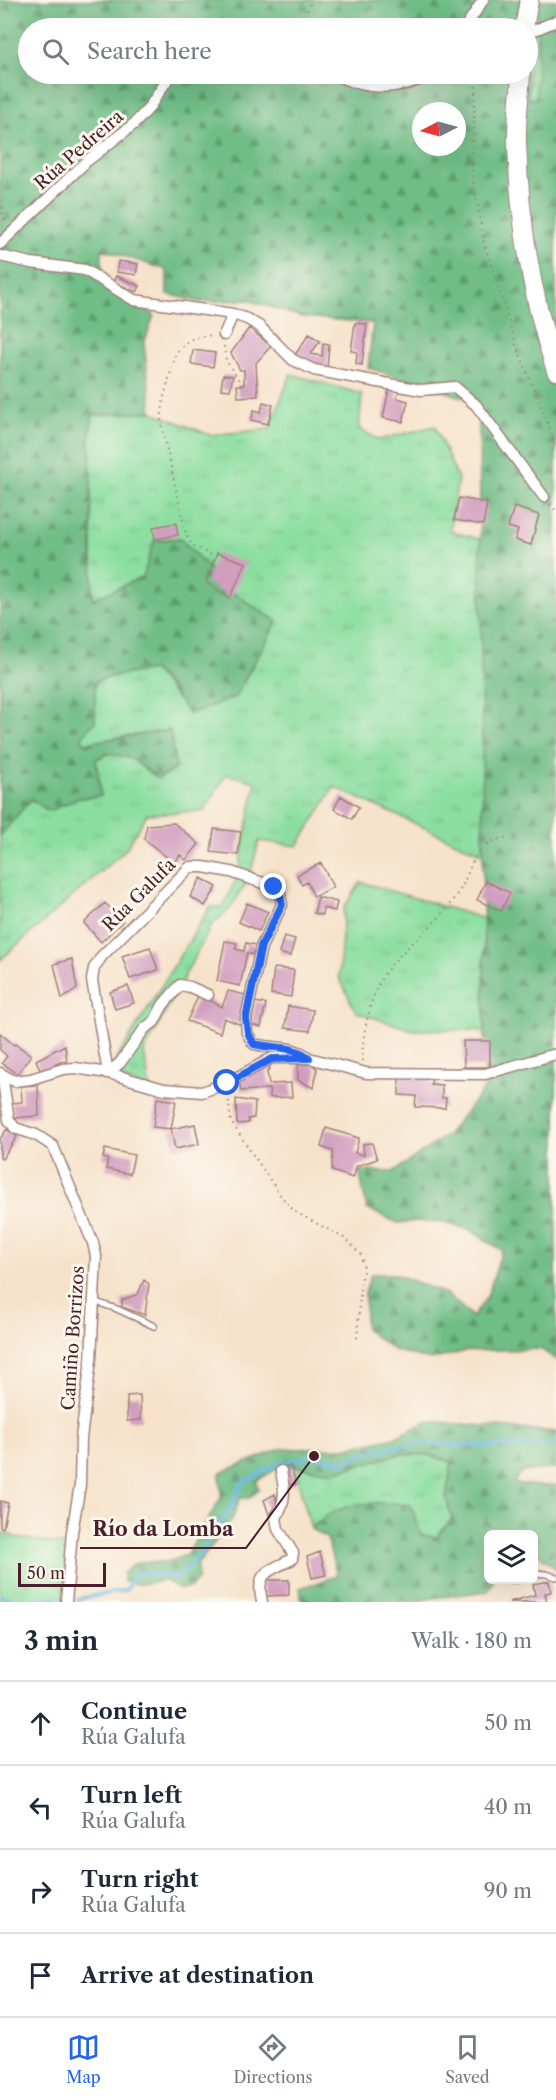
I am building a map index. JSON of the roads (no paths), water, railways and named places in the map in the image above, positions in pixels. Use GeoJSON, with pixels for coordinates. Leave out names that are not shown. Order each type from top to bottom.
{"type":"FeatureCollection","features":[{"type":"Feature","properties":{"kind":"highway"},"geometry":{"type":"LineString","coordinates":[[526,18],[529,0]]}},
{"type":"Feature","properties":{"kind":"highway"},"geometry":{"type":"LineString","coordinates":[[520,84],[516,140],[524,233],[543,333],[556,371]]}},
{"type":"Feature","properties":{"kind":"street"},"geometry":{"type":"LineString","coordinates":[[471,18],[483,0]]}},
{"type":"Feature","properties":{"kind":"street"},"geometry":{"type":"LineString","coordinates":[[538,29],[556,21]]}},
{"type":"Feature","properties":{"kind":"street","name":"Rúa Pedreira"},"geometry":{"type":"LineString","coordinates":[[4,240],[87,161],[134,124],[148,109],[164,84]]}},
{"type":"Feature","properties":{"kind":"street"},"geometry":{"type":"LineString","coordinates":[[359,84],[376,87],[404,84]]}},
{"type":"Feature","properties":{"kind":"street"},"geometry":{"type":"LineString","coordinates":[[376,87],[382,84]]}},
{"type":"Feature","properties":{"kind":"street"},"geometry":{"type":"LineString","coordinates":[[0,256],[31,263],[85,270],[134,300],[233,314],[247,319],[259,326],[293,360],[314,370],[421,390],[455,387],[476,405],[544,497]]}},
{"type":"Feature","properties":{"kind":"street"},"geometry":{"type":"LineString","coordinates":[[225,335],[233,314]]}},
{"type":"Feature","properties":{"kind":"street","name":"Rúa Galufa"},"geometry":{"type":"LineString","coordinates":[[108,1073],[92,980],[94,968],[102,956],[190,867],[231,872],[274,887],[280,894],[282,905],[261,946],[246,1018],[248,1033],[254,1044],[300,1050],[309,1058]]}},
{"type":"Feature","properties":{"kind":"street"},"geometry":{"type":"LineString","coordinates":[[108,1073],[120,1063],[145,1028],[154,1022],[162,1005],[180,985],[207,995]]}},
{"type":"Feature","properties":{"kind":"street","name":"Rúa Galufa"},"geometry":{"type":"LineString","coordinates":[[1,1074],[14,1081],[75,1068],[108,1073],[164,1089],[202,1092],[227,1083],[272,1059],[309,1058],[366,1073],[485,1074],[556,1054]]}},
{"type":"Feature","properties":{"kind":"street","name":"Camiño Borrizos"},"geometry":{"type":"LineString","coordinates":[[1,1074],[9,1120],[15,1128],[36,1135],[53,1146],[96,1256],[91,1360],[81,1438],[80,1485],[72,1532],[66,1602]]}},
{"type":"Feature","properties":{"kind":"street"},"geometry":{"type":"LineString","coordinates":[[262,1602],[259,1588],[261,1577],[268,1570],[292,1558],[293,1553],[278,1529],[276,1518],[281,1509],[285,1490],[281,1471]]}},
{"type":"Feature","properties":{"kind":"lane"},"geometry":{"type":"LineString","coordinates":[[93,1301],[154,1326]]}},
{"type":"Feature","properties":{"kind":"lane"},"geometry":{"type":"LineString","coordinates":[[538,1573],[556,1577]]}},
{"type":"Feature","properties":{"kind":"waterway"},"geometry":{"type":"LineString","coordinates":[[78,1599],[126,1590],[137,1572],[178,1577],[195,1560],[228,1513],[242,1483],[275,1465],[314,1456],[347,1462],[368,1452],[421,1443],[482,1446],[540,1446],[556,1443]]}},
{"type":"Feature","properties":{"kind":"waterway"},"geometry":{"type":"LineString","coordinates":[[0,1595],[16,1602]]}},
{"type":"Feature","properties":{"kind":"waterway"},"geometry":{"type":"LineString","coordinates":[[41,1602],[55,1597]]}},
{"type":"Feature","properties":{"kind":"place","name":"Río da Lomba"},"geometry":{"type":"Point","coordinates":[314,1456]}}]}
